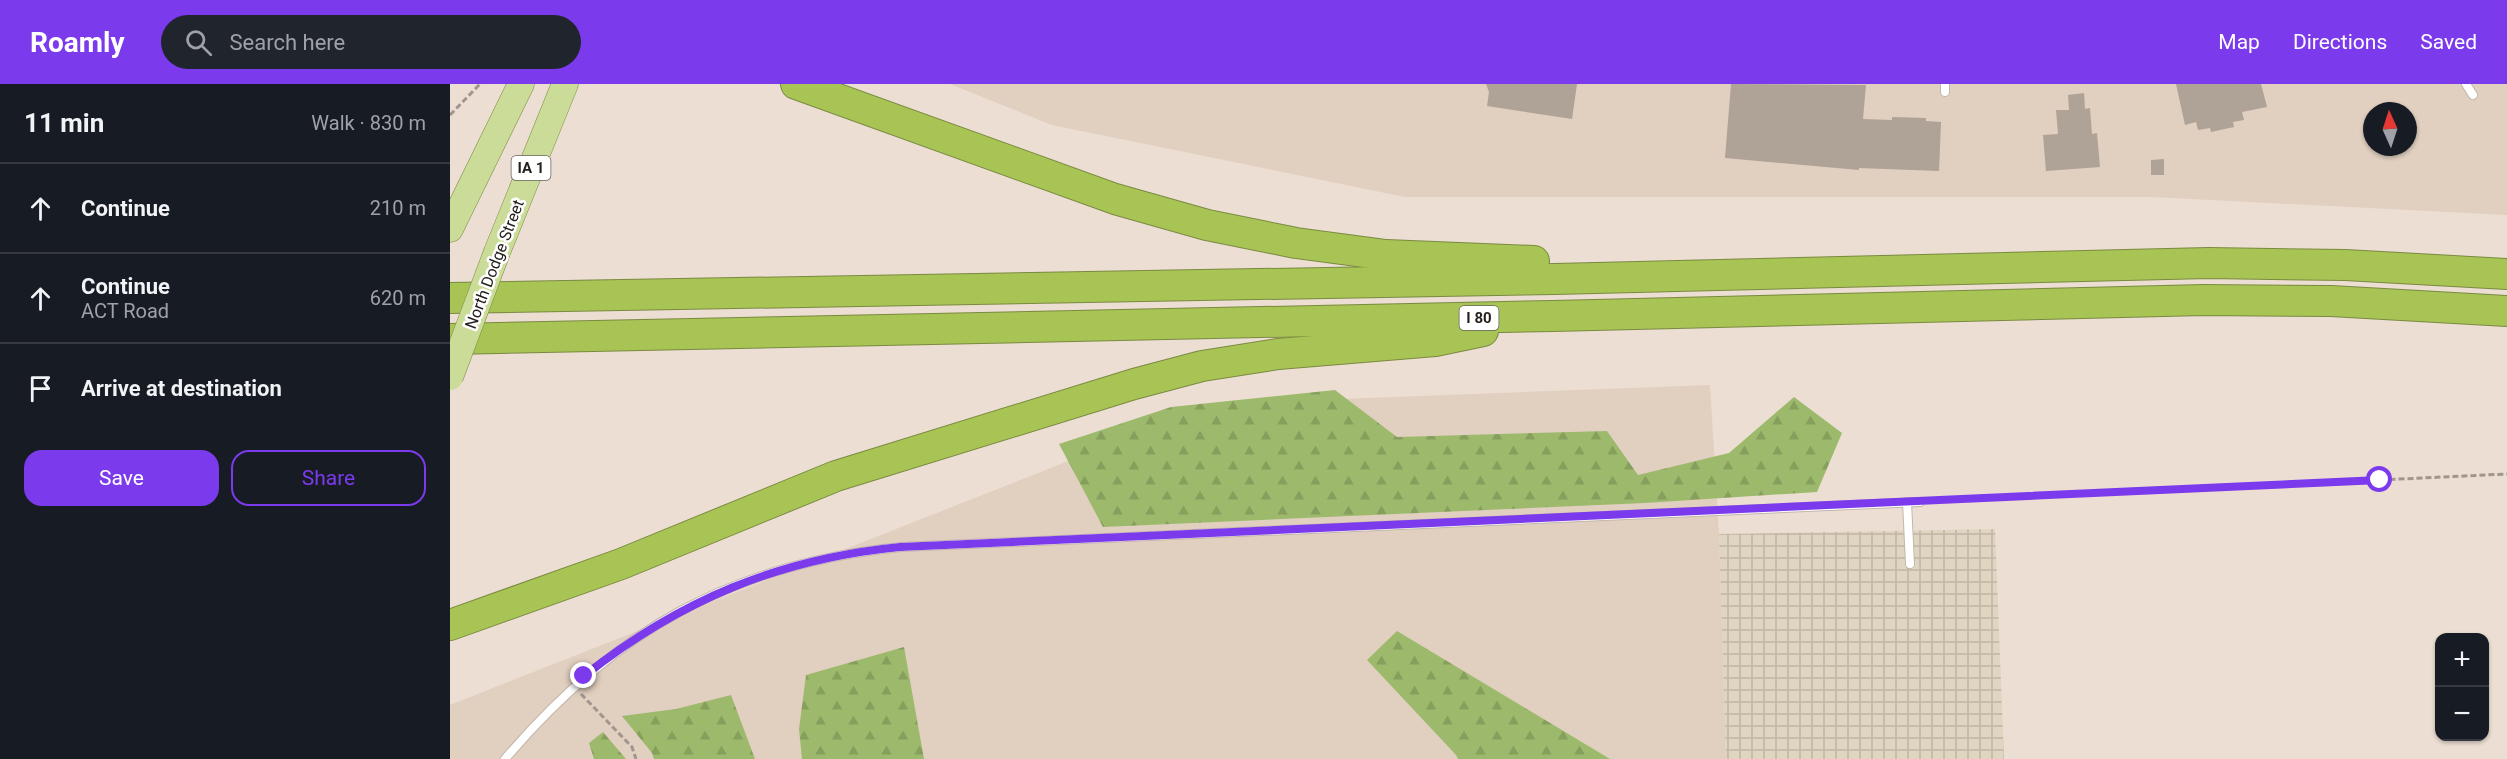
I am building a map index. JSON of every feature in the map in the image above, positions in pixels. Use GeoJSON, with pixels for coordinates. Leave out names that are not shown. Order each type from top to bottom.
{"type":"FeatureCollection","features":[{"type":"Feature","properties":{"kind":"highway"},"geometry":{"type":"LineString","coordinates":[[796,84],[1115,199],[1207,225],[1296,243],[1386,255],[1572,262],[1624,278]]}},
{"type":"Feature","properties":{"kind":"highway"},"geometry":{"type":"LineString","coordinates":[[450,298],[1624,278],[2209,263],[2345,265],[2507,274]]}},
{"type":"Feature","properties":{"kind":"highway","name":"I 80"},"geometry":{"type":"LineString","coordinates":[[450,339],[2204,300],[2331,301],[2507,311]]}},
{"type":"Feature","properties":{"kind":"highway"},"geometry":{"type":"LineString","coordinates":[[450,625],[621,564],[836,476],[1134,384],[1202,366],[1278,354],[1434,341],[1553,316]]}},
{"type":"Feature","properties":{"kind":"main road","name":"IA 1"},"geometry":{"type":"LineString","coordinates":[[450,229],[521,84]]}},
{"type":"Feature","properties":{"kind":"main road","name":"North Dodge Street"},"geometry":{"type":"LineString","coordinates":[[450,377],[497,252],[565,84]]}},
{"type":"Feature","properties":{"kind":"lane"},"geometry":{"type":"LineString","coordinates":[[2466,84],[2473,95]]}},
{"type":"Feature","properties":{"kind":"lane"},"geometry":{"type":"LineString","coordinates":[[1907,502],[1910,564]]}},
{"type":"Feature","properties":{"kind":"lane"},"geometry":{"type":"LineString","coordinates":[[505,759],[573,687],[643,633],[707,597],[740,583],[792,565],[864,551],[900,547],[1920,502]]}},
{"type":"Feature","properties":{"kind":"path"},"geometry":{"type":"LineString","coordinates":[[450,115],[480,84]]}},
{"type":"Feature","properties":{"kind":"path"},"geometry":{"type":"LineString","coordinates":[[1920,502],[2507,474]]}},
{"type":"Feature","properties":{"kind":"path"},"geometry":{"type":"LineString","coordinates":[[573,687],[633,747],[636,759]]}},
{"type":"Feature","properties":{"kind":"shaded area"},"geometry":{"type":"Polygon","coordinates":[[[950,84],[2507,84],[2507,215],[2152,197],[1405,197],[1052,125],[950,84]]]}},
{"type":"Feature","properties":{"kind":"shaded area"},"geometry":{"type":"Polygon","coordinates":[[[1710,385],[1719,534],[1726,759],[450,759],[450,705],[1213,404],[1710,385]]]}},
{"type":"Feature","properties":{"kind":"shaded area"},"geometry":{"type":"Polygon","coordinates":[[[1995,529],[2004,759],[1726,759],[1719,534],[1995,529]]]}},
{"type":"Feature","properties":{"kind":"green space"},"geometry":{"type":"Polygon","coordinates":[[[1335,390],[1397,437],[1607,431],[1638,475],[1729,453],[1794,397],[1842,433],[1817,492],[1645,503],[1103,527],[1059,444],[1171,407],[1335,390]]]}},
{"type":"Feature","properties":{"kind":"green space"},"geometry":{"type":"Polygon","coordinates":[[[1397,631],[1610,759],[1458,759],[1367,660],[1397,631]]]}},
{"type":"Feature","properties":{"kind":"green space"},"geometry":{"type":"Polygon","coordinates":[[[904,647],[924,759],[802,759],[799,729],[806,675],[904,647]]]}},
{"type":"Feature","properties":{"kind":"green space"},"geometry":{"type":"Polygon","coordinates":[[[731,695],[755,759],[654,759],[652,753],[622,716],[676,709],[731,695]]]}},
{"type":"Feature","properties":{"kind":"green space"},"geometry":{"type":"Polygon","coordinates":[[[603,732],[626,759],[594,759],[589,743],[603,732]]]}},
{"type":"Feature","properties":{"kind":"building"},"geometry":{"type":"Polygon","coordinates":[[[1486,84],[1577,84],[1572,119],[1487,106],[1489,92],[1486,84]]]}},
{"type":"Feature","properties":{"kind":"building"},"geometry":{"type":"Polygon","coordinates":[[[1731,84],[1866,85],[1863,119],[1926,118],[1926,121],[1941,122],[1939,171],[1859,168],[1859,170],[1725,158],[1731,84]]]}},
{"type":"Feature","properties":{"kind":"building"},"geometry":{"type":"Polygon","coordinates":[[[2176,84],[2261,84],[2267,107],[2242,112],[2244,120],[2233,122],[2234,127],[2211,132],[2210,128],[2198,130],[2196,122],[2185,125],[2176,84]]]}},
{"type":"Feature","properties":{"kind":"building"},"geometry":{"type":"Polygon","coordinates":[[[2084,93],[2085,109],[2090,108],[2092,134],[2097,133],[2100,167],[2046,171],[2043,135],[2058,134],[2056,110],[2069,110],[2068,95],[2084,93]]]}},
{"type":"Feature","properties":{"kind":"building"},"geometry":{"type":"Polygon","coordinates":[[[2164,159],[2164,175],[2151,175],[2151,160],[2164,159]]]}},
{"type":"Feature","properties":{"kind":"route"},"geometry":{"type":"LineString","coordinates":[[584,676],[643,633],[674,614],[740,583],[792,565],[864,551],[900,547],[2380,480]]}}]}
